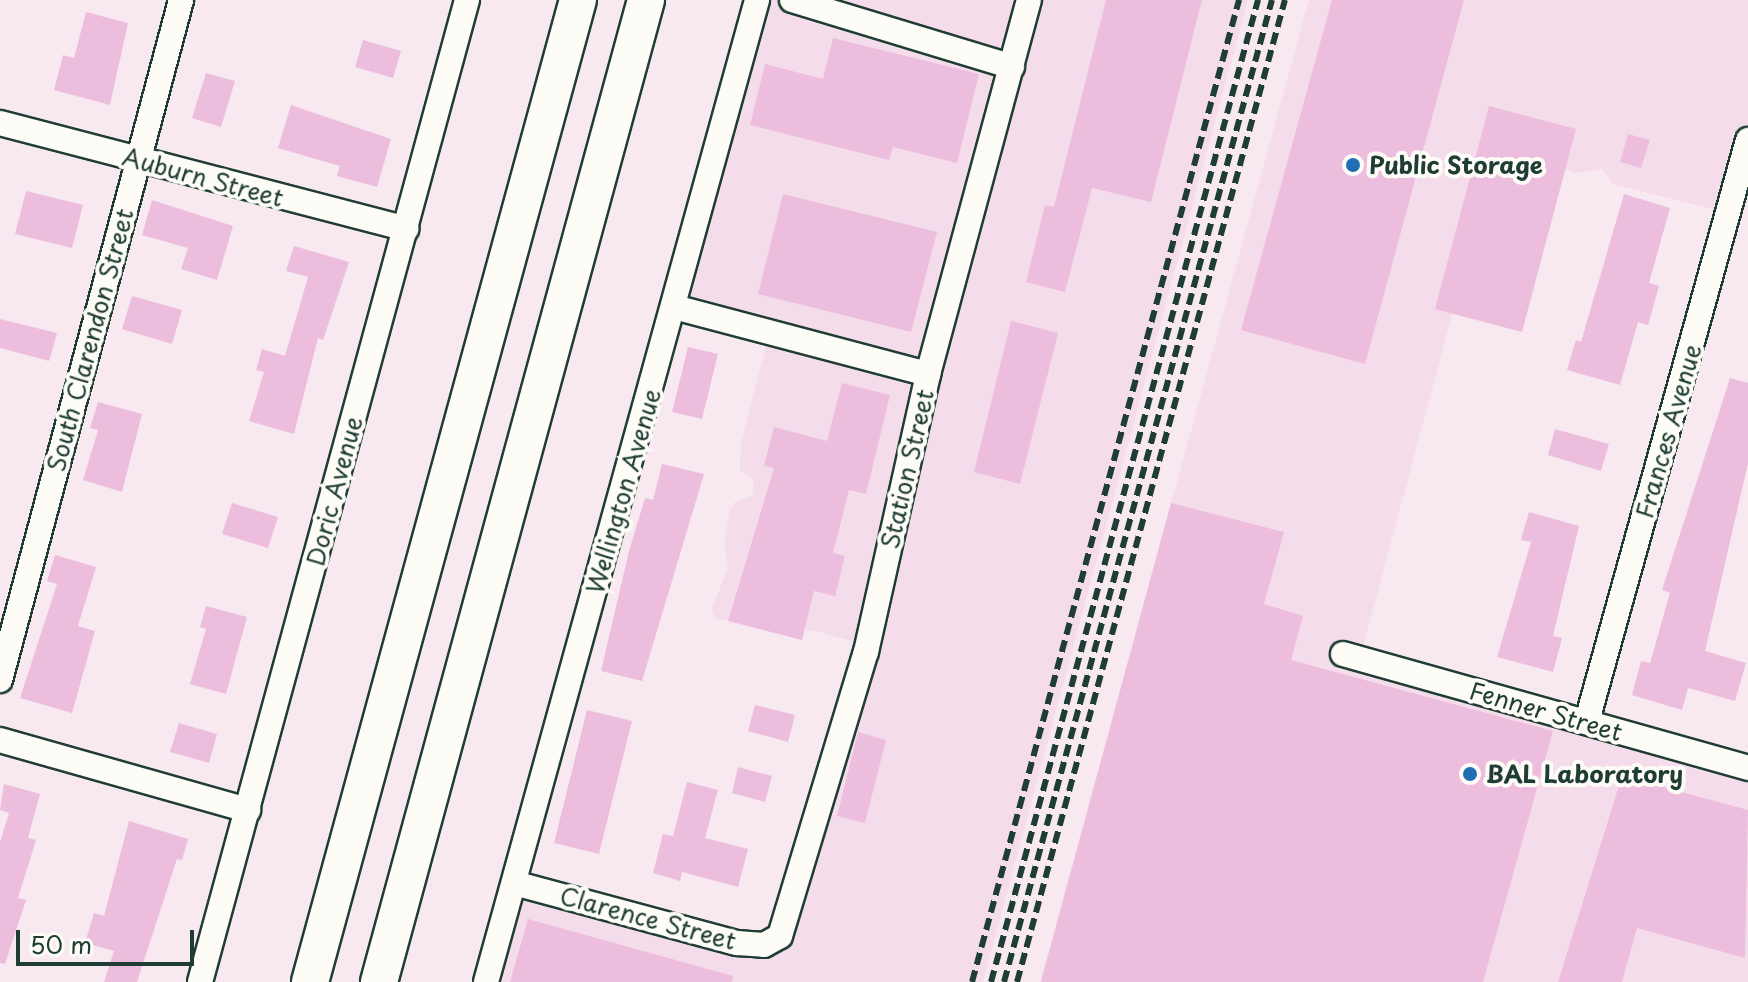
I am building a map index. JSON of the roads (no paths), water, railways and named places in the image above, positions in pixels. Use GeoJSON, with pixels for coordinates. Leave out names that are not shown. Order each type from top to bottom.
{"type":"FeatureCollection","features":[{"type":"Feature","properties":{"kind":"highway"},"geometry":{"type":"LineString","coordinates":[[505,267],[564,0]]}},
{"type":"Feature","properties":{"kind":"highway"},"geometry":{"type":"LineString","coordinates":[[310,982],[578,0]]}},
{"type":"Feature","properties":{"kind":"highway"},"geometry":{"type":"LineString","coordinates":[[379,982],[646,0]]}},
{"type":"Feature","properties":{"kind":"street","name":"South Clarendon Street"},"geometry":{"type":"LineString","coordinates":[[0,680],[181,0]]}},
{"type":"Feature","properties":{"kind":"street","name":"Doric Avenue"},"geometry":{"type":"LineString","coordinates":[[200,982],[467,0]]}},
{"type":"Feature","properties":{"kind":"street","name":"Wellington Avenue"},"geometry":{"type":"LineString","coordinates":[[486,982],[757,0]]}},
{"type":"Feature","properties":{"kind":"street"},"geometry":{"type":"LineString","coordinates":[[792,0],[1012,67]]}},
{"type":"Feature","properties":{"kind":"street","name":"Station Street"},"geometry":{"type":"LineString","coordinates":[[780,936],[866,652],[928,374],[1029,0]]}},
{"type":"Feature","properties":{"kind":"street","name":"Auburn Street"},"geometry":{"type":"LineString","coordinates":[[0,123],[406,229]]}},
{"type":"Feature","properties":{"kind":"street","name":"Frances Avenue"},"geometry":{"type":"LineString","coordinates":[[1587,721],[1748,140]]}},
{"type":"Feature","properties":{"kind":"street"},"geometry":{"type":"LineString","coordinates":[[674,307],[928,374]]}},
{"type":"Feature","properties":{"kind":"street","name":"Fenner Street"},"geometry":{"type":"LineString","coordinates":[[1343,654],[1748,768]]}},
{"type":"Feature","properties":{"kind":"street"},"geometry":{"type":"LineString","coordinates":[[0,740],[248,810]]}},
{"type":"Feature","properties":{"kind":"street","name":"Clarence Street"},"geometry":{"type":"LineString","coordinates":[[514,883],[737,943],[764,945],[780,936]]}},
{"type":"Feature","properties":{"kind":"railway"},"geometry":{"type":"LineString","coordinates":[[972,982],[1239,0]]}},
{"type":"Feature","properties":{"kind":"railway"},"geometry":{"type":"LineString","coordinates":[[991,982],[1258,0]]}},
{"type":"Feature","properties":{"kind":"railway"},"geometry":{"type":"LineString","coordinates":[[1004,982],[1272,0]]}},
{"type":"Feature","properties":{"kind":"railway"},"geometry":{"type":"LineString","coordinates":[[1017,982],[1285,0]]}},
{"type":"Feature","properties":{"kind":"place","name":"Public Storage"},"geometry":{"type":"Point","coordinates":[1353,165]}},
{"type":"Feature","properties":{"kind":"place","name":"BAL Laboratory"},"geometry":{"type":"Point","coordinates":[1470,774]}}]}
